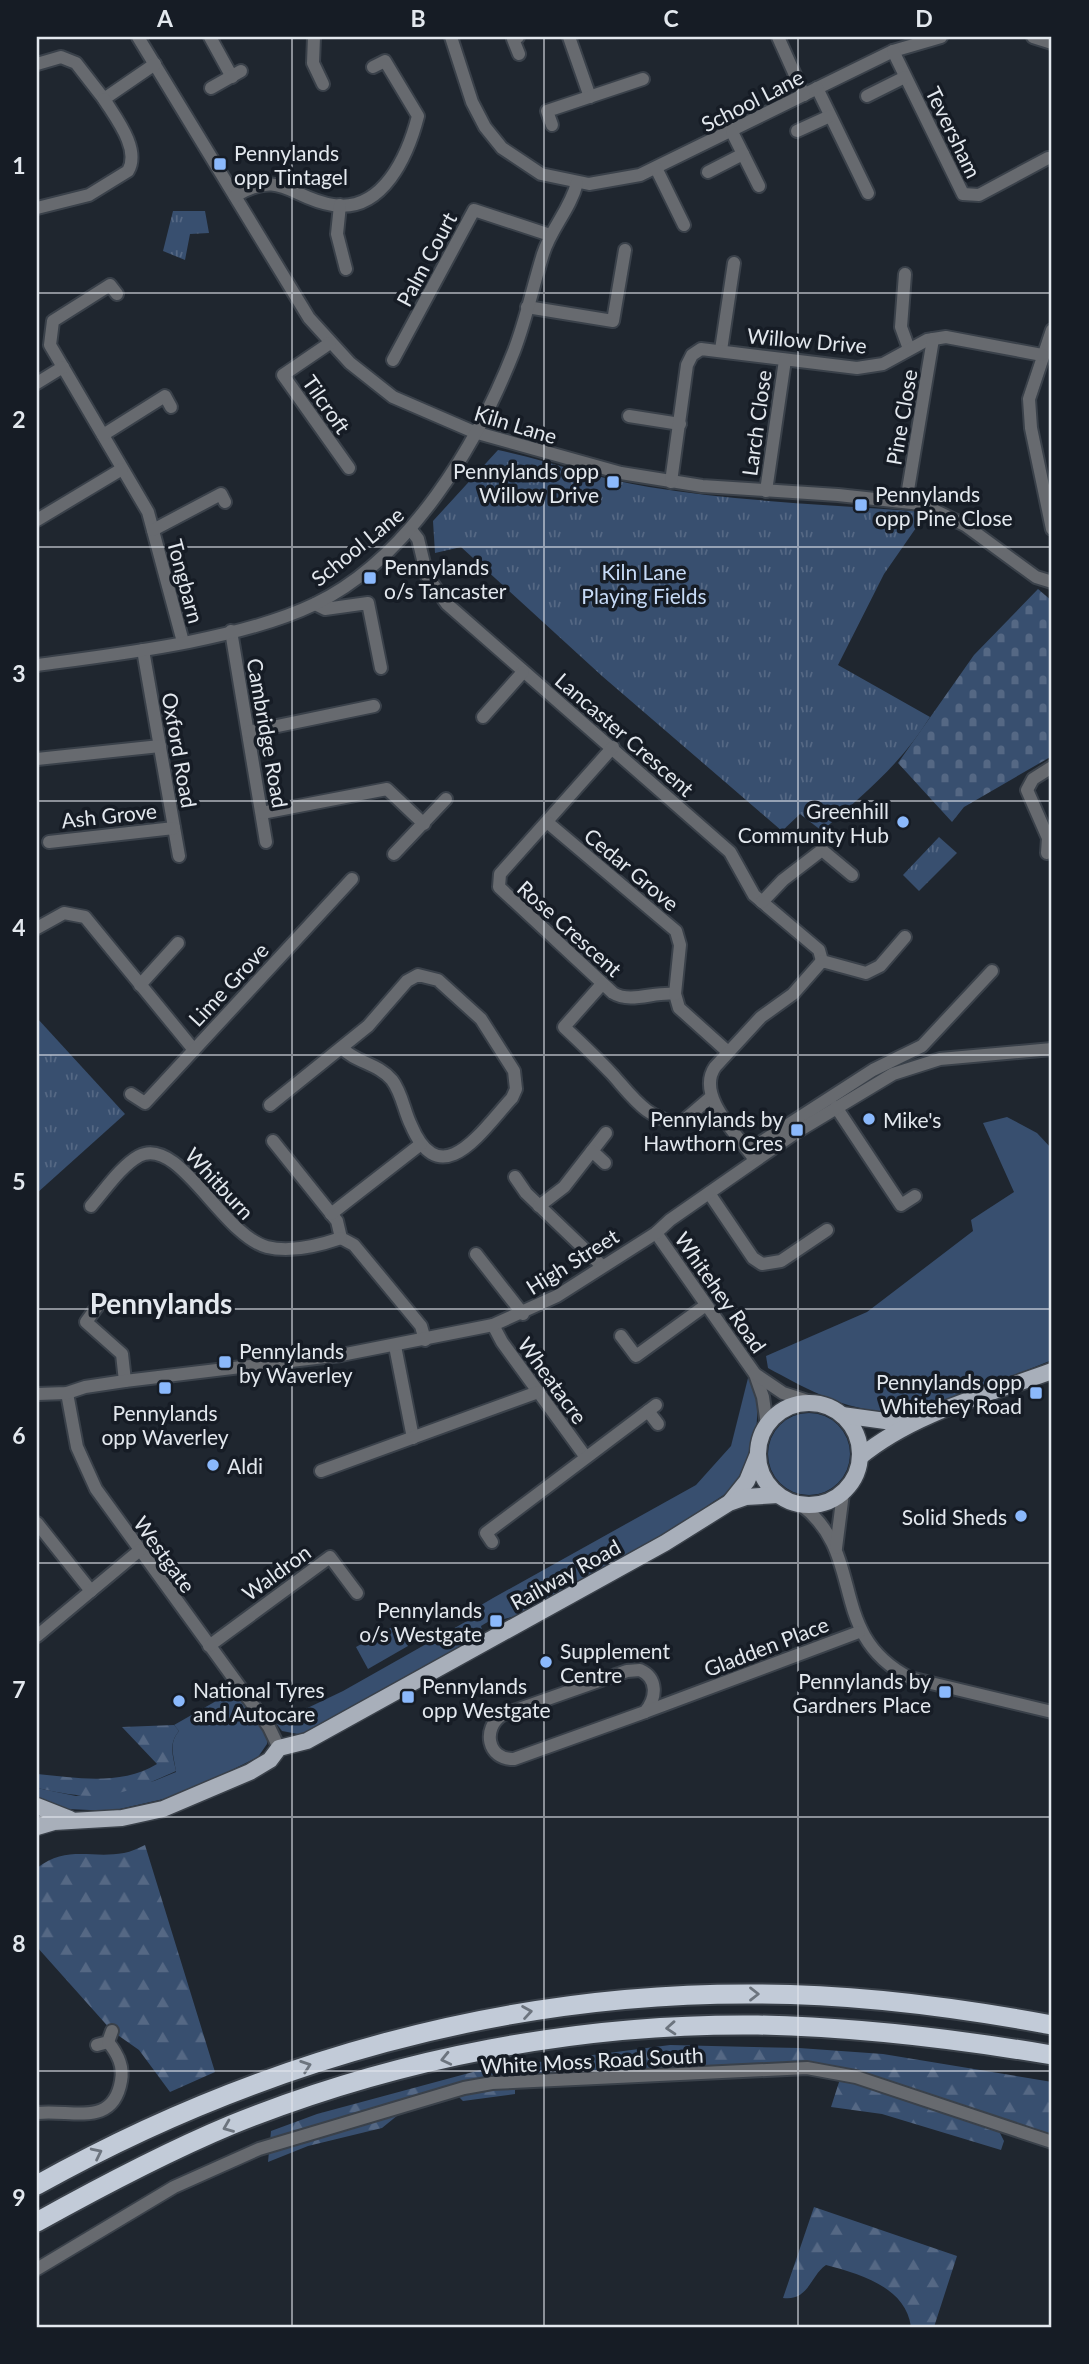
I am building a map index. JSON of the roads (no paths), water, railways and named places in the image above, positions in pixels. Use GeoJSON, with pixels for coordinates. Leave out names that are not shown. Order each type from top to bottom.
{"type":"FeatureCollection","features":[{"type":"Feature","properties":{"kind":"highway"},"geometry":{"type":"LineString","coordinates":[[37,2185],[165,2119],[244,2087],[363,2048],[454,2025],[527,2012],[602,2002],[759,1994],[897,2001],[1052,2025]]}},
{"type":"Feature","properties":{"kind":"highway"},"geometry":{"type":"LineString","coordinates":[[37,2222],[127,2172],[232,2125],[333,2090],[438,2061],[568,2037],[667,2028],[758,2025],[861,2030],[1052,2055]]}},
{"type":"Feature","properties":{"kind":"highway"},"geometry":{"type":"LineString","coordinates":[[861,2030],[1052,2066]]}},
{"type":"Feature","properties":{"kind":"main road"},"geometry":{"type":"LineString","coordinates":[[860,1457],[884,1437],[907,1424],[1052,1371]]}},
{"type":"Feature","properties":{"kind":"main road"},"geometry":{"type":"LineString","coordinates":[[842,1415],[859,1441],[860,1457],[852,1482],[843,1493],[815,1505],[800,1504],[778,1495],[767,1483],[758,1454],[767,1425],[789,1407],[817,1404],[842,1415],[907,1424]]}},
{"type":"Feature","properties":{"kind":"main road","name":"Railway Road"},"geometry":{"type":"LineString","coordinates":[[729,1503],[747,1482],[758,1454]]}},
{"type":"Feature","properties":{"kind":"main road","name":"Railway Road"},"geometry":{"type":"LineString","coordinates":[[37,1827],[76,1820],[122,1818],[187,1801],[250,1772],[270,1760],[279,1748],[307,1741],[665,1543],[729,1503],[746,1497],[778,1495]]}},
{"type":"Feature","properties":{"kind":"main road"},"geometry":{"type":"LineString","coordinates":[[37,1807],[37,1827]]}},
{"type":"Feature","properties":{"kind":"main road","name":"Railway Road"},"geometry":{"type":"LineString","coordinates":[[37,1807],[76,1820]]}},
{"type":"Feature","properties":{"kind":"street","name":"Kiln Lane"},"geometry":{"type":"LineString","coordinates":[[138,37],[289,287],[330,343],[393,397],[474,432],[593,467],[671,482],[906,502],[950,516],[1036,577],[1052,582]]}},
{"type":"Feature","properties":{"kind":"street"},"geometry":{"type":"LineString","coordinates":[[210,37],[236,74],[211,88]]}},
{"type":"Feature","properties":{"kind":"street"},"geometry":{"type":"LineString","coordinates":[[314,37],[313,63],[323,84]]}},
{"type":"Feature","properties":{"kind":"street","name":"School Lane"},"geometry":{"type":"LineString","coordinates":[[451,37],[472,102],[492,138],[526,167],[549,177],[577,183],[614,181],[656,168],[918,39],[941,37]]}},
{"type":"Feature","properties":{"kind":"street"},"geometry":{"type":"LineString","coordinates":[[518,37],[513,39],[519,54]]}},
{"type":"Feature","properties":{"kind":"street"},"geometry":{"type":"LineString","coordinates":[[569,37],[590,97]]}},
{"type":"Feature","properties":{"kind":"street"},"geometry":{"type":"LineString","coordinates":[[778,37],[804,95]]}},
{"type":"Feature","properties":{"kind":"street"},"geometry":{"type":"LineString","coordinates":[[1032,37],[1052,43]]}},
{"type":"Feature","properties":{"kind":"street","name":"Teversham"},"geometry":{"type":"LineString","coordinates":[[893,51],[963,194],[979,195],[1048,158]]}},
{"type":"Feature","properties":{"kind":"street"},"geometry":{"type":"LineString","coordinates":[[37,64],[61,57],[76,63],[104,99],[129,141],[132,165],[128,171],[89,195],[37,208]]}},
{"type":"Feature","properties":{"kind":"street"},"geometry":{"type":"LineString","coordinates":[[235,196],[260,186],[283,184],[314,200],[340,205],[361,203],[382,191],[412,141],[418,116],[384,61],[373,67]]}},
{"type":"Feature","properties":{"kind":"street"},"geometry":{"type":"LineString","coordinates":[[104,99],[155,64]]}},
{"type":"Feature","properties":{"kind":"street","name":"Teversham"},"geometry":{"type":"LineString","coordinates":[[867,96],[905,77]]}},
{"type":"Feature","properties":{"kind":"street"},"geometry":{"type":"LineString","coordinates":[[552,125],[547,111],[643,79]]}},
{"type":"Feature","properties":{"kind":"street"},"geometry":{"type":"LineString","coordinates":[[817,88],[868,193]]}},
{"type":"Feature","properties":{"kind":"street"},"geometry":{"type":"LineString","coordinates":[[797,131],[831,116]]}},
{"type":"Feature","properties":{"kind":"street"},"geometry":{"type":"LineString","coordinates":[[732,132],[759,186]]}},
{"type":"Feature","properties":{"kind":"street"},"geometry":{"type":"LineString","coordinates":[[708,172],[743,154]]}},
{"type":"Feature","properties":{"kind":"street"},"geometry":{"type":"LineString","coordinates":[[656,168],[684,225]]}},
{"type":"Feature","properties":{"kind":"street","name":"School Lane"},"geometry":{"type":"LineString","coordinates":[[37,665],[183,642],[295,613],[344,587],[411,530],[435,498],[474,432],[514,350],[550,236],[569,206],[577,183]]}},
{"type":"Feature","properties":{"kind":"street"},"geometry":{"type":"LineString","coordinates":[[340,205],[337,234],[346,269]]}},
{"type":"Feature","properties":{"kind":"street","name":"Palm Court"},"geometry":{"type":"LineString","coordinates":[[393,360],[474,210],[550,236]]}},
{"type":"Feature","properties":{"kind":"street"},"geometry":{"type":"LineString","coordinates":[[527,307],[613,321],[625,250]]}},
{"type":"Feature","properties":{"kind":"street"},"geometry":{"type":"LineString","coordinates":[[721,351],[734,262]]}},
{"type":"Feature","properties":{"kind":"street"},"geometry":{"type":"LineString","coordinates":[[905,274],[901,327],[909,349]]}},
{"type":"Feature","properties":{"kind":"street","name":"Tongbarn"},"geometry":{"type":"LineString","coordinates":[[117,295],[110,285],[53,320],[50,345],[148,512],[183,642]]}},
{"type":"Feature","properties":{"kind":"street"},"geometry":{"type":"LineString","coordinates":[[1052,330],[1031,385],[1030,412],[1052,528]]}},
{"type":"Feature","properties":{"kind":"street","name":"Willow Drive"},"geometry":{"type":"LineString","coordinates":[[671,482],[689,360],[701,349],[858,368],[883,364],[909,349],[933,339],[946,337],[1042,355]]}},
{"type":"Feature","properties":{"kind":"street","name":"Pine Close"},"geometry":{"type":"LineString","coordinates":[[906,502],[933,339]]}},
{"type":"Feature","properties":{"kind":"street","name":"Tilcroft"},"geometry":{"type":"LineString","coordinates":[[330,343],[283,375],[349,468]]}},
{"type":"Feature","properties":{"kind":"street","name":"Larch Close"},"geometry":{"type":"LineString","coordinates":[[766,491],[785,360]]}},
{"type":"Feature","properties":{"kind":"street"},"geometry":{"type":"LineString","coordinates":[[37,383],[63,367]]}},
{"type":"Feature","properties":{"kind":"street"},"geometry":{"type":"LineString","coordinates":[[103,435],[165,396],[171,407]]}},
{"type":"Feature","properties":{"kind":"street"},"geometry":{"type":"LineString","coordinates":[[629,416],[680,424]]}},
{"type":"Feature","properties":{"kind":"street"},"geometry":{"type":"LineString","coordinates":[[37,520],[122,469]]}},
{"type":"Feature","properties":{"kind":"street","name":"Tongbarn"},"geometry":{"type":"LineString","coordinates":[[153,530],[221,494],[225,502]]}},
{"type":"Feature","properties":{"kind":"street","name":"Lancaster Crescent"},"geometry":{"type":"LineString","coordinates":[[411,530],[418,539],[427,576],[439,595],[734,855],[749,888],[819,950],[822,961]]}},
{"type":"Feature","properties":{"kind":"street"},"geometry":{"type":"LineString","coordinates":[[315,604],[325,609],[368,603],[381,668]]}},
{"type":"Feature","properties":{"kind":"street","name":"Cambridge Road"},"geometry":{"type":"LineString","coordinates":[[231,631],[266,842]]}},
{"type":"Feature","properties":{"kind":"street","name":"Oxford Road"},"geometry":{"type":"LineString","coordinates":[[143,649],[179,856]]}},
{"type":"Feature","properties":{"kind":"street"},"geometry":{"type":"LineString","coordinates":[[483,717],[523,671]]}},
{"type":"Feature","properties":{"kind":"street"},"geometry":{"type":"LineString","coordinates":[[248,732],[374,706]]}},
{"type":"Feature","properties":{"kind":"street"},"geometry":{"type":"LineString","coordinates":[[37,759],[160,746]]}},
{"type":"Feature","properties":{"kind":"street","name":"Rose Crescent"},"geometry":{"type":"LineString","coordinates":[[613,747],[500,874],[499,887],[621,998],[656,993],[676,994]]}},
{"type":"Feature","properties":{"kind":"street"},"geometry":{"type":"LineString","coordinates":[[1047,853],[1048,838],[1027,790],[1033,779],[1052,767]]}},
{"type":"Feature","properties":{"kind":"street"},"geometry":{"type":"LineString","coordinates":[[262,813],[387,789],[424,824]]}},
{"type":"Feature","properties":{"kind":"street"},"geometry":{"type":"LineString","coordinates":[[394,855],[446,799]]}},
{"type":"Feature","properties":{"kind":"street","name":"Cedar Grove"},"geometry":{"type":"LineString","coordinates":[[547,822],[676,932],[680,945],[676,994]]}},
{"type":"Feature","properties":{"kind":"street","name":"Ash Grove"},"geometry":{"type":"LineString","coordinates":[[49,842],[174,828]]}},
{"type":"Feature","properties":{"kind":"street"},"geometry":{"type":"LineString","coordinates":[[762,902],[783,880],[822,850],[852,875]]}},
{"type":"Feature","properties":{"kind":"street","name":"Lime Grove"},"geometry":{"type":"LineString","coordinates":[[131,1094],[145,1103],[352,880]]}},
{"type":"Feature","properties":{"kind":"street"},"geometry":{"type":"LineString","coordinates":[[37,928],[59,914],[80,915],[89,921],[194,1050]]}},
{"type":"Feature","properties":{"kind":"street"},"geometry":{"type":"LineString","coordinates":[[915,946],[902,935],[880,966],[866,973],[822,961],[793,994],[761,1017],[709,1076],[710,1097],[752,1155],[873,1070],[922,1046],[992,971]]}},
{"type":"Feature","properties":{"kind":"street"},"geometry":{"type":"LineString","coordinates":[[140,985],[178,943]]}},
{"type":"Feature","properties":{"kind":"street"},"geometry":{"type":"LineString","coordinates":[[270,1105],[368,1026],[407,981],[418,975],[438,980],[481,1019],[514,1071],[516,1088],[512,1098],[464,1150],[453,1156],[440,1158],[428,1153],[421,1144],[393,1082],[372,1064],[348,1054],[342,1048]]}},
{"type":"Feature","properties":{"kind":"street"},"geometry":{"type":"LineString","coordinates":[[603,984],[560,1032],[612,1075],[634,1101],[649,1112],[669,1121],[682,1122],[710,1097]]}},
{"type":"Feature","properties":{"kind":"street"},"geometry":{"type":"LineString","coordinates":[[676,994],[679,1008],[728,1052]]}},
{"type":"Feature","properties":{"kind":"street","name":"High Street"},"geometry":{"type":"LineString","coordinates":[[67,1393],[85,1387],[125,1381],[395,1346],[493,1325],[523,1314],[557,1296],[656,1233],[709,1193],[752,1155],[892,1074],[921,1063],[960,1056],[1052,1049]]}},
{"type":"Feature","properties":{"kind":"street"},"geometry":{"type":"LineString","coordinates":[[836,1107],[901,1205],[915,1196]]}},
{"type":"Feature","properties":{"kind":"street"},"geometry":{"type":"LineString","coordinates":[[539,1206],[564,1187],[606,1133]]}},
{"type":"Feature","properties":{"kind":"street"},"geometry":{"type":"LineString","coordinates":[[273,1141],[337,1221],[341,1238],[360,1252],[421,1326],[425,1340]]}},
{"type":"Feature","properties":{"kind":"street"},"geometry":{"type":"LineString","coordinates":[[331,1214],[421,1144]]}},
{"type":"Feature","properties":{"kind":"street"},"geometry":{"type":"LineString","coordinates":[[592,1151],[605,1163]]}},
{"type":"Feature","properties":{"kind":"street","name":"Whitburn"},"geometry":{"type":"LineString","coordinates":[[90,1206],[132,1161],[141,1155],[162,1153],[175,1160],[232,1226],[254,1242],[278,1249],[296,1249],[341,1238]]}},
{"type":"Feature","properties":{"kind":"street"},"geometry":{"type":"LineString","coordinates":[[515,1177],[539,1206],[602,1266]]}},
{"type":"Feature","properties":{"kind":"street"},"geometry":{"type":"LineString","coordinates":[[709,1193],[753,1258],[762,1264],[781,1261],[827,1230]]}},
{"type":"Feature","properties":{"kind":"street","name":"Whitehey Road"},"geometry":{"type":"LineString","coordinates":[[656,1233],[755,1374]]}},
{"type":"Feature","properties":{"kind":"street"},"geometry":{"type":"LineString","coordinates":[[476,1254],[523,1314]]}},
{"type":"Feature","properties":{"kind":"street"},"geometry":{"type":"LineString","coordinates":[[99,1304],[86,1322],[122,1354],[125,1381]]}},
{"type":"Feature","properties":{"kind":"street"},"geometry":{"type":"LineString","coordinates":[[621,1336],[636,1356],[706,1305]]}},
{"type":"Feature","properties":{"kind":"street","name":"Wheatacre"},"geometry":{"type":"LineString","coordinates":[[493,1325],[585,1456]]}},
{"type":"Feature","properties":{"kind":"street"},"geometry":{"type":"LineString","coordinates":[[395,1346],[413,1438]]}},
{"type":"Feature","properties":{"kind":"street"},"geometry":{"type":"LineString","coordinates":[[755,1374],[783,1393],[817,1404]]}},
{"type":"Feature","properties":{"kind":"street"},"geometry":{"type":"LineString","coordinates":[[755,1374],[763,1397],[767,1425]]}},
{"type":"Feature","properties":{"kind":"street"},"geometry":{"type":"LineString","coordinates":[[321,1471],[538,1392]]}},
{"type":"Feature","properties":{"kind":"street"},"geometry":{"type":"LineString","coordinates":[[37,1394],[67,1393]]}},
{"type":"Feature","properties":{"kind":"street","name":"Westgate"},"geometry":{"type":"LineString","coordinates":[[67,1393],[71,1425],[81,1462],[100,1495],[269,1727],[279,1748]]}},
{"type":"Feature","properties":{"kind":"street","name":"Wheatacre"},"geometry":{"type":"LineString","coordinates":[[492,1542],[486,1533],[652,1408],[657,1424]]}},
{"type":"Feature","properties":{"kind":"street"},"geometry":{"type":"LineString","coordinates":[[836,1548],[843,1493]]}},
{"type":"Feature","properties":{"kind":"street"},"geometry":{"type":"LineString","coordinates":[[800,1504],[818,1518],[836,1548],[859,1632],[889,1667],[909,1678],[1052,1712]]}},
{"type":"Feature","properties":{"kind":"street"},"geometry":{"type":"LineString","coordinates":[[37,1523],[91,1591]]}},
{"type":"Feature","properties":{"kind":"street"},"geometry":{"type":"LineString","coordinates":[[37,1636],[141,1550]]}},
{"type":"Feature","properties":{"kind":"street","name":"Waldron"},"geometry":{"type":"LineString","coordinates":[[209,1646],[330,1557],[357,1593]]}},
{"type":"Feature","properties":{"kind":"street","name":"Gladden Place"},"geometry":{"type":"LineString","coordinates":[[687,1697],[669,1696],[639,1671],[610,1676],[502,1715],[491,1727],[490,1743],[499,1756],[514,1759],[687,1697],[859,1632]]}},
{"type":"Feature","properties":{"kind":"street"},"geometry":{"type":"LineString","coordinates":[[645,1712],[653,1699],[654,1685]]}},
{"type":"Feature","properties":{"kind":"street"},"geometry":{"type":"LineString","coordinates":[[1033,1706],[1052,1700]]}},
{"type":"Feature","properties":{"kind":"street"},"geometry":{"type":"LineString","coordinates":[[37,2113],[96,2113],[109,2108],[118,2097],[123,2072],[117,2053],[106,2039]]}},
{"type":"Feature","properties":{"kind":"street","name":"White Moss Road South"},"geometry":{"type":"LineString","coordinates":[[37,2269],[174,2187],[258,2149],[464,2088],[492,2083],[807,2068],[856,2077],[1052,2142]]}},
{"type":"Feature","properties":{"kind":"place","name":"Pennylands opp Tintagel"},"geometry":{"type":"Point","coordinates":[220,164]}},
{"type":"Feature","properties":{"kind":"place","name":"Pennylands opp Willow Drive"},"geometry":{"type":"Point","coordinates":[613,482]}},
{"type":"Feature","properties":{"kind":"place","name":"Pennylands opp Pine Close"},"geometry":{"type":"Point","coordinates":[861,505]}},
{"type":"Feature","properties":{"kind":"place","name":"Pennylands o/s Tancaster"},"geometry":{"type":"Point","coordinates":[370,578]}},
{"type":"Feature","properties":{"kind":"place","name":"Greenhill Community Hub"},"geometry":{"type":"Point","coordinates":[903,822]}},
{"type":"Feature","properties":{"kind":"place","name":"Mike's"},"geometry":{"type":"Point","coordinates":[869,1119]}},
{"type":"Feature","properties":{"kind":"place","name":"Pennylands by Hawthorn Cres"},"geometry":{"type":"Point","coordinates":[797,1130]}},
{"type":"Feature","properties":{"kind":"place","name":"Pennylands by Waverley"},"geometry":{"type":"Point","coordinates":[225,1362]}},
{"type":"Feature","properties":{"kind":"place","name":"Pennylands opp Waverley"},"geometry":{"type":"Point","coordinates":[165,1388]}},
{"type":"Feature","properties":{"kind":"place","name":"Pennylands opp Whitehey Road"},"geometry":{"type":"Point","coordinates":[1036,1393]}},
{"type":"Feature","properties":{"kind":"place","name":"Aldi"},"geometry":{"type":"Point","coordinates":[213,1465]}},
{"type":"Feature","properties":{"kind":"place","name":"Solid Sheds"},"geometry":{"type":"Point","coordinates":[1021,1516]}},
{"type":"Feature","properties":{"kind":"place","name":"Pennylands o/s Westgate"},"geometry":{"type":"Point","coordinates":[496,1621]}},
{"type":"Feature","properties":{"kind":"place","name":"Supplement Centre"},"geometry":{"type":"Point","coordinates":[546,1662]}},
{"type":"Feature","properties":{"kind":"place","name":"Pennylands by Gardners Place"},"geometry":{"type":"Point","coordinates":[945,1692]}},
{"type":"Feature","properties":{"kind":"place","name":"Pennylands opp Westgate"},"geometry":{"type":"Point","coordinates":[408,1697]}},
{"type":"Feature","properties":{"kind":"place","name":"National Tyres and Autocare"},"geometry":{"type":"Point","coordinates":[179,1701]}},
{"type":"Feature","properties":{"kind":"district","name":"Pennylands"},"geometry":{"type":"Point","coordinates":[161,1303]}},
{"type":"Feature","properties":{"kind":"park label","name":"Kiln Lane Playing Fields"},"geometry":{"type":"Point","coordinates":[644,583]}}]}
